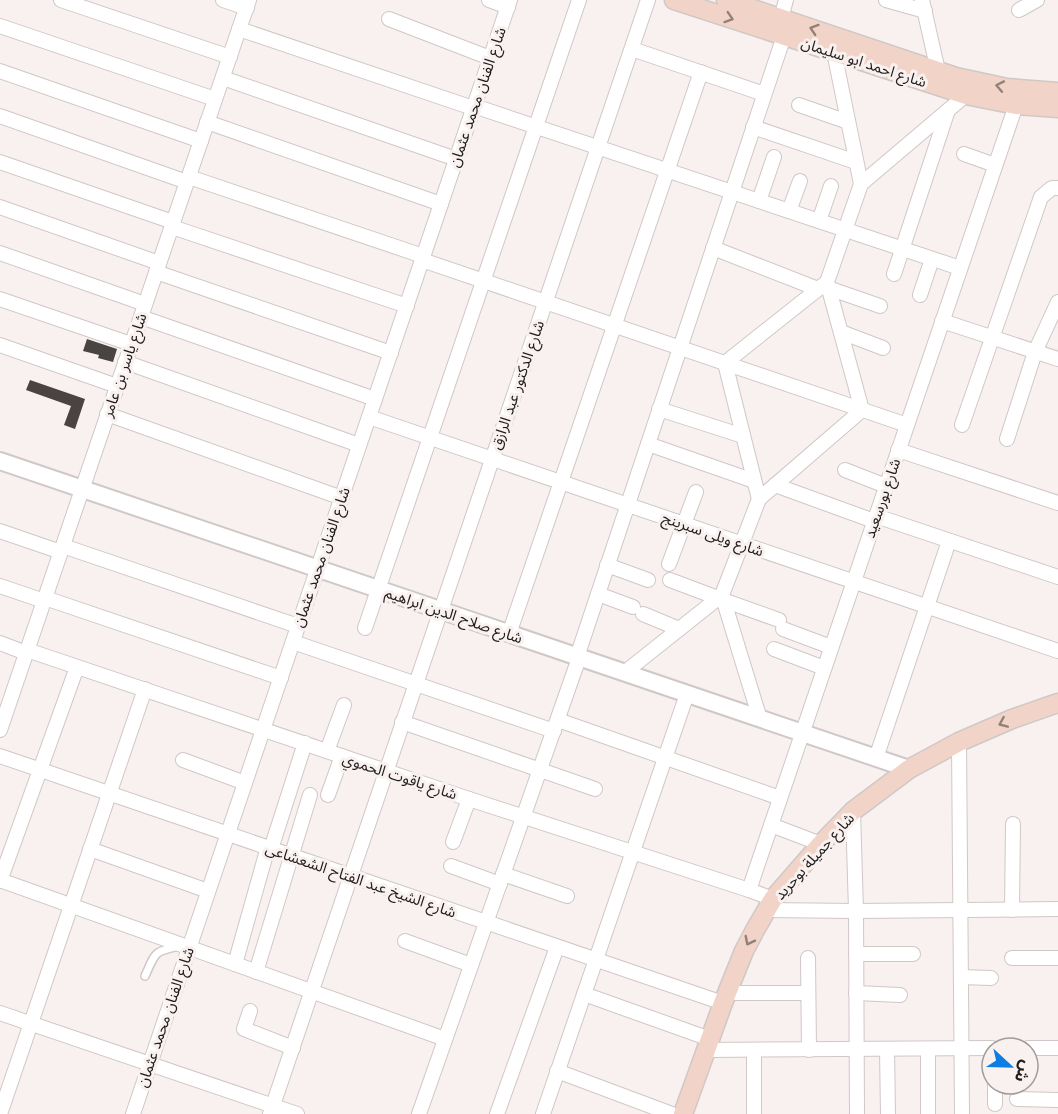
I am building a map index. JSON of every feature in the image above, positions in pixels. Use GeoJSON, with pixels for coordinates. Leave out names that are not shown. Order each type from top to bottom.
{"type":"FeatureCollection","features":[{"type":"Feature","properties":{"kind":"main road","name":"شارع احمد ابو سليمان"},"geometry":{"type":"LineString","coordinates":[[674,0],[938,70],[956,77],[970,88],[1058,92]]}},
{"type":"Feature","properties":{"kind":"main road","name":"شارع احمد ابو سليمان"},"geometry":{"type":"LineString","coordinates":[[726,0],[834,52],[970,88],[1016,105],[1058,108]]}},
{"type":"Feature","properties":{"kind":"main road","name":"شارع جميلة بوحريد"},"geometry":{"type":"LineString","coordinates":[[683,1114],[744,951],[770,905],[821,844],[853,811],[909,769],[959,742],[1012,719],[1058,703]]}},
{"type":"Feature","properties":{"kind":"street"},"geometry":{"type":"LineString","coordinates":[[61,0],[230,57]]}},
{"type":"Feature","properties":{"kind":"street"},"geometry":{"type":"LineString","coordinates":[[223,0],[248,4]]}},
{"type":"Feature","properties":{"kind":"street"},"geometry":{"type":"LineString","coordinates":[[489,0],[509,3]]}},
{"type":"Feature","properties":{"kind":"street"},"geometry":{"type":"LineString","coordinates":[[365,628],[579,0]]}},
{"type":"Feature","properties":{"kind":"street","name":"شارع الدكتور عبد الرازق"},"geometry":{"type":"LineString","coordinates":[[272,1110],[648,0]]}},
{"type":"Feature","properties":{"kind":"street"},"geometry":{"type":"LineString","coordinates":[[419,1114],[556,725],[732,192],[764,94],[782,27],[786,0]]}},
{"type":"Feature","properties":{"kind":"street"},"geometry":{"type":"LineString","coordinates":[[886,0],[923,5],[938,70]]}},
{"type":"Feature","properties":{"kind":"street"},"geometry":{"type":"LineString","coordinates":[[1019,10],[1037,0]]}},
{"type":"Feature","properties":{"kind":"street","name":"شارع الفنان محمد عثمان"},"geometry":{"type":"LineString","coordinates":[[133,1114],[185,946],[228,834],[509,3]]}},
{"type":"Feature","properties":{"kind":"street","name":"شارع ياسر بن عامر"},"geometry":{"type":"LineString","coordinates":[[0,730],[5,700],[27,651],[248,4]]}},
{"type":"Feature","properties":{"kind":"street"},"geometry":{"type":"LineString","coordinates":[[389,19],[490,58]]}},
{"type":"Feature","properties":{"kind":"street"},"geometry":{"type":"LineString","coordinates":[[0,26],[216,99]]}},
{"type":"Feature","properties":{"kind":"street"},"geometry":{"type":"LineString","coordinates":[[239,30],[536,126],[960,268]]}},
{"type":"Feature","properties":{"kind":"street"},"geometry":{"type":"LineString","coordinates":[[632,49],[764,94]]}},
{"type":"Feature","properties":{"kind":"street"},"geometry":{"type":"LineString","coordinates":[[834,52],[861,184]]}},
{"type":"Feature","properties":{"kind":"street"},"geometry":{"type":"LineString","coordinates":[[0,71],[201,141]]}},
{"type":"Feature","properties":{"kind":"street"},"geometry":{"type":"LineString","coordinates":[[509,634],[701,72]]}},
{"type":"Feature","properties":{"kind":"street"},"geometry":{"type":"LineString","coordinates":[[223,78],[456,159]]}},
{"type":"Feature","properties":{"kind":"street"},"geometry":{"type":"LineString","coordinates":[[725,363],[824,286],[861,184],[947,111],[970,88]]}},
{"type":"Feature","properties":{"kind":"street"},"geometry":{"type":"LineString","coordinates":[[799,105],[848,122]]}},
{"type":"Feature","properties":{"kind":"street","name":"شارع بورسعيد"},"geometry":{"type":"LineString","coordinates":[[749,890],[1016,105]]}},
{"type":"Feature","properties":{"kind":"street"},"geometry":{"type":"LineString","coordinates":[[894,274],[947,111]]}},
{"type":"Feature","properties":{"kind":"street"},"geometry":{"type":"LineString","coordinates":[[0,116],[423,258],[483,281],[907,425]]}},
{"type":"Feature","properties":{"kind":"street"},"geometry":{"type":"LineString","coordinates":[[207,122],[441,204]]}},
{"type":"Feature","properties":{"kind":"street"},"geometry":{"type":"LineString","coordinates":[[753,126],[856,162]]}},
{"type":"Feature","properties":{"kind":"street"},"geometry":{"type":"LineString","coordinates":[[964,154],[995,165]]}},
{"type":"Feature","properties":{"kind":"street"},"geometry":{"type":"LineString","coordinates":[[759,201],[774,157]]}},
{"type":"Feature","properties":{"kind":"street"},"geometry":{"type":"LineString","coordinates":[[0,162],[406,306]]}},
{"type":"Feature","properties":{"kind":"street"},"geometry":{"type":"LineString","coordinates":[[789,211],[800,181]]}},
{"type":"Feature","properties":{"kind":"street"},"geometry":{"type":"LineString","coordinates":[[819,221],[831,186]]}},
{"type":"Feature","properties":{"kind":"street"},"geometry":{"type":"LineString","coordinates":[[962,425],[1041,197],[1052,188],[1058,188]]}},
{"type":"Feature","properties":{"kind":"street"},"geometry":{"type":"LineString","coordinates":[[0,207],[391,353]]}},
{"type":"Feature","properties":{"kind":"street"},"geometry":{"type":"LineString","coordinates":[[713,248],[880,306]]}},
{"type":"Feature","properties":{"kind":"street"},"geometry":{"type":"LineString","coordinates":[[0,254],[375,399]]}},
{"type":"Feature","properties":{"kind":"street"},"geometry":{"type":"LineString","coordinates":[[920,295],[932,259]]}},
{"type":"Feature","properties":{"kind":"street"},"geometry":{"type":"LineString","coordinates":[[824,286],[841,332],[862,410]]}},
{"type":"Feature","properties":{"kind":"street"},"geometry":{"type":"LineString","coordinates":[[0,300],[131,344]]}},
{"type":"Feature","properties":{"kind":"street"},"geometry":{"type":"LineString","coordinates":[[1007,439],[1035,352],[1058,302]]}},
{"type":"Feature","properties":{"kind":"street"},"geometry":{"type":"LineString","coordinates":[[942,321],[1058,359]]}},
{"type":"Feature","properties":{"kind":"street"},"geometry":{"type":"LineString","coordinates":[[841,332],[883,348]]}},
{"type":"Feature","properties":{"kind":"street"},"geometry":{"type":"LineString","coordinates":[[0,345],[117,386]]}},
{"type":"Feature","properties":{"kind":"street"},"geometry":{"type":"LineString","coordinates":[[125,362],[359,445]]}},
{"type":"Feature","properties":{"kind":"street"},"geometry":{"type":"LineString","coordinates":[[725,363],[759,499]]}},
{"type":"Feature","properties":{"kind":"street"},"geometry":{"type":"LineString","coordinates":[[659,409],[743,436]]}},
{"type":"Feature","properties":{"kind":"street"},"geometry":{"type":"LineString","coordinates":[[624,673],[721,598],[759,499],[862,410]]}},
{"type":"Feature","properties":{"kind":"street"},"geometry":{"type":"LineString","coordinates":[[107,414],[342,498]]}},
{"type":"Feature","properties":{"kind":"street","name":"شارع ويلى سبرينج"},"geometry":{"type":"LineString","coordinates":[[369,417],[1058,651]]}},
{"type":"Feature","properties":{"kind":"street"},"geometry":{"type":"LineString","coordinates":[[648,444],[754,480]]}},
{"type":"Feature","properties":{"kind":"street"},"geometry":{"type":"LineString","coordinates":[[898,450],[1058,503]]}},
{"type":"Feature","properties":{"kind":"street","name":"شارع صلاح الدين ابراهيم"},"geometry":{"type":"LineString","coordinates":[[0,461],[909,769]]}},
{"type":"Feature","properties":{"kind":"street"},"geometry":{"type":"LineString","coordinates":[[845,470],[886,486]]}},
{"type":"Feature","properties":{"kind":"street"},"geometry":{"type":"LineString","coordinates":[[775,485],[1058,577]]}},
{"type":"Feature","properties":{"kind":"street"},"geometry":{"type":"LineString","coordinates":[[669,564],[696,492]]}},
{"type":"Feature","properties":{"kind":"street"},"geometry":{"type":"LineString","coordinates":[[0,531],[298,626]]}},
{"type":"Feature","properties":{"kind":"street"},"geometry":{"type":"LineString","coordinates":[[876,758],[949,541]]}},
{"type":"Feature","properties":{"kind":"street"},"geometry":{"type":"LineString","coordinates":[[608,565],[648,580]]}},
{"type":"Feature","properties":{"kind":"street"},"geometry":{"type":"LineString","coordinates":[[670,580],[721,598],[831,647]]}},
{"type":"Feature","properties":{"kind":"street"},"geometry":{"type":"LineString","coordinates":[[0,586],[280,678]]}},
{"type":"Feature","properties":{"kind":"street"},"geometry":{"type":"LineString","coordinates":[[598,594],[679,629]]}},
{"type":"Feature","properties":{"kind":"street"},"geometry":{"type":"LineString","coordinates":[[721,598],[760,719]]}},
{"type":"Feature","properties":{"kind":"street"},"geometry":{"type":"LineString","coordinates":[[293,642],[416,684],[665,757],[780,798]]}},
{"type":"Feature","properties":{"kind":"street","name":"شارع ياقوت الحموي"},"geometry":{"type":"LineString","coordinates":[[0,643],[749,890],[770,905],[856,911],[1058,909]]}},
{"type":"Feature","properties":{"kind":"street"},"geometry":{"type":"LineString","coordinates":[[774,649],[824,668]]}},
{"type":"Feature","properties":{"kind":"street"},"geometry":{"type":"LineString","coordinates":[[77,667],[0,880],[445,1039]]}},
{"type":"Feature","properties":{"kind":"street"},"geometry":{"type":"LineString","coordinates":[[0,1114],[145,689]]}},
{"type":"Feature","properties":{"kind":"street"},"geometry":{"type":"LineString","coordinates":[[543,1114],[687,694]]}},
{"type":"Feature","properties":{"kind":"street"},"geometry":{"type":"LineString","coordinates":[[327,751],[344,705]]}},
{"type":"Feature","properties":{"kind":"street"},"geometry":{"type":"LineString","coordinates":[[402,722],[595,789]]}},
{"type":"Feature","properties":{"kind":"street"},"geometry":{"type":"LineString","coordinates":[[959,742],[962,1114]]}},
{"type":"Feature","properties":{"kind":"street"},"geometry":{"type":"LineString","coordinates":[[234,964],[269,848],[305,743]]}},
{"type":"Feature","properties":{"kind":"street","name":"شارع الشيخ عبد الفتاح الشعشاعى"},"geometry":{"type":"LineString","coordinates":[[0,756],[557,947],[725,998],[808,993]]}},
{"type":"Feature","properties":{"kind":"street"},"geometry":{"type":"LineString","coordinates":[[328,795],[342,756]]}},
{"type":"Feature","properties":{"kind":"street"},"geometry":{"type":"LineString","coordinates":[[183,760],[245,783]]}},
{"type":"Feature","properties":{"kind":"street"},"geometry":{"type":"LineString","coordinates":[[256,972],[310,795]]}},
{"type":"Feature","properties":{"kind":"street"},"geometry":{"type":"LineString","coordinates":[[453,842],[469,799]]}},
{"type":"Feature","properties":{"kind":"street"},"geometry":{"type":"LineString","coordinates":[[853,811],[857,1114]]}},
{"type":"Feature","properties":{"kind":"street"},"geometry":{"type":"LineString","coordinates":[[1012,910],[1013,824]]}},
{"type":"Feature","properties":{"kind":"street"},"geometry":{"type":"LineString","coordinates":[[771,825],[821,844]]}},
{"type":"Feature","properties":{"kind":"street"},"geometry":{"type":"LineString","coordinates":[[90,849],[208,891]]}},
{"type":"Feature","properties":{"kind":"street"},"geometry":{"type":"LineString","coordinates":[[451,866],[567,896]]}},
{"type":"Feature","properties":{"kind":"street"},"geometry":{"type":"LineString","coordinates":[[405,940],[471,965]]}},
{"type":"Feature","properties":{"kind":"street"},"geometry":{"type":"LineString","coordinates":[[497,1114],[557,947]]}},
{"type":"Feature","properties":{"kind":"street"},"geometry":{"type":"LineString","coordinates":[[856,954],[913,954]]}},
{"type":"Feature","properties":{"kind":"street"},"geometry":{"type":"LineString","coordinates":[[808,958],[809,1050]]}},
{"type":"Feature","properties":{"kind":"street"},"geometry":{"type":"LineString","coordinates":[[1012,958],[1058,958]]}},
{"type":"Feature","properties":{"kind":"street"},"geometry":{"type":"LineString","coordinates":[[961,977],[991,978]]}},
{"type":"Feature","properties":{"kind":"street"},"geometry":{"type":"LineString","coordinates":[[856,993],[900,994]]}},
{"type":"Feature","properties":{"kind":"street"},"geometry":{"type":"LineString","coordinates":[[584,994],[708,1044],[754,1050],[980,1048]]}},
{"type":"Feature","properties":{"kind":"street"},"geometry":{"type":"LineString","coordinates":[[250,1011],[243,1028],[245,1030],[293,1048]]}},
{"type":"Feature","properties":{"kind":"street"},"geometry":{"type":"LineString","coordinates":[[0,1014],[150,1064],[272,1110],[297,1114]]}},
{"type":"Feature","properties":{"kind":"street"},"geometry":{"type":"LineString","coordinates":[[1040,1048],[1058,1048]]}},
{"type":"Feature","properties":{"kind":"street"},"geometry":{"type":"LineString","coordinates":[[887,1049],[888,1114]]}},
{"type":"Feature","properties":{"kind":"street"},"geometry":{"type":"LineString","coordinates":[[928,1049],[928,1114]]}},
{"type":"Feature","properties":{"kind":"street"},"geometry":{"type":"LineString","coordinates":[[754,1050],[754,1114]]}},
{"type":"Feature","properties":{"kind":"street"},"geometry":{"type":"LineString","coordinates":[[557,1071],[672,1114]]}},
{"type":"Feature","properties":{"kind":"street"},"geometry":{"type":"LineString","coordinates":[[995,1096],[995,1104]]}},
{"type":"Feature","properties":{"kind":"street"},"geometry":{"type":"LineString","coordinates":[[1017,1100],[1058,1100]]}},
{"type":"Feature","properties":{"kind":"lane"},"geometry":{"type":"LineString","coordinates":[[145,976],[156,954],[185,946]]}},
{"type":"Feature","properties":{"kind":"building"},"geometry":{"type":"Polygon","coordinates":[[[87,339],[117,349],[113,362],[83,351],[87,339]]]}},
{"type":"Feature","properties":{"kind":"building"},"geometry":{"type":"Polygon","coordinates":[[[30,380],[85,399],[75,429],[64,425],[71,406],[26,390],[30,380]]]}}]}
